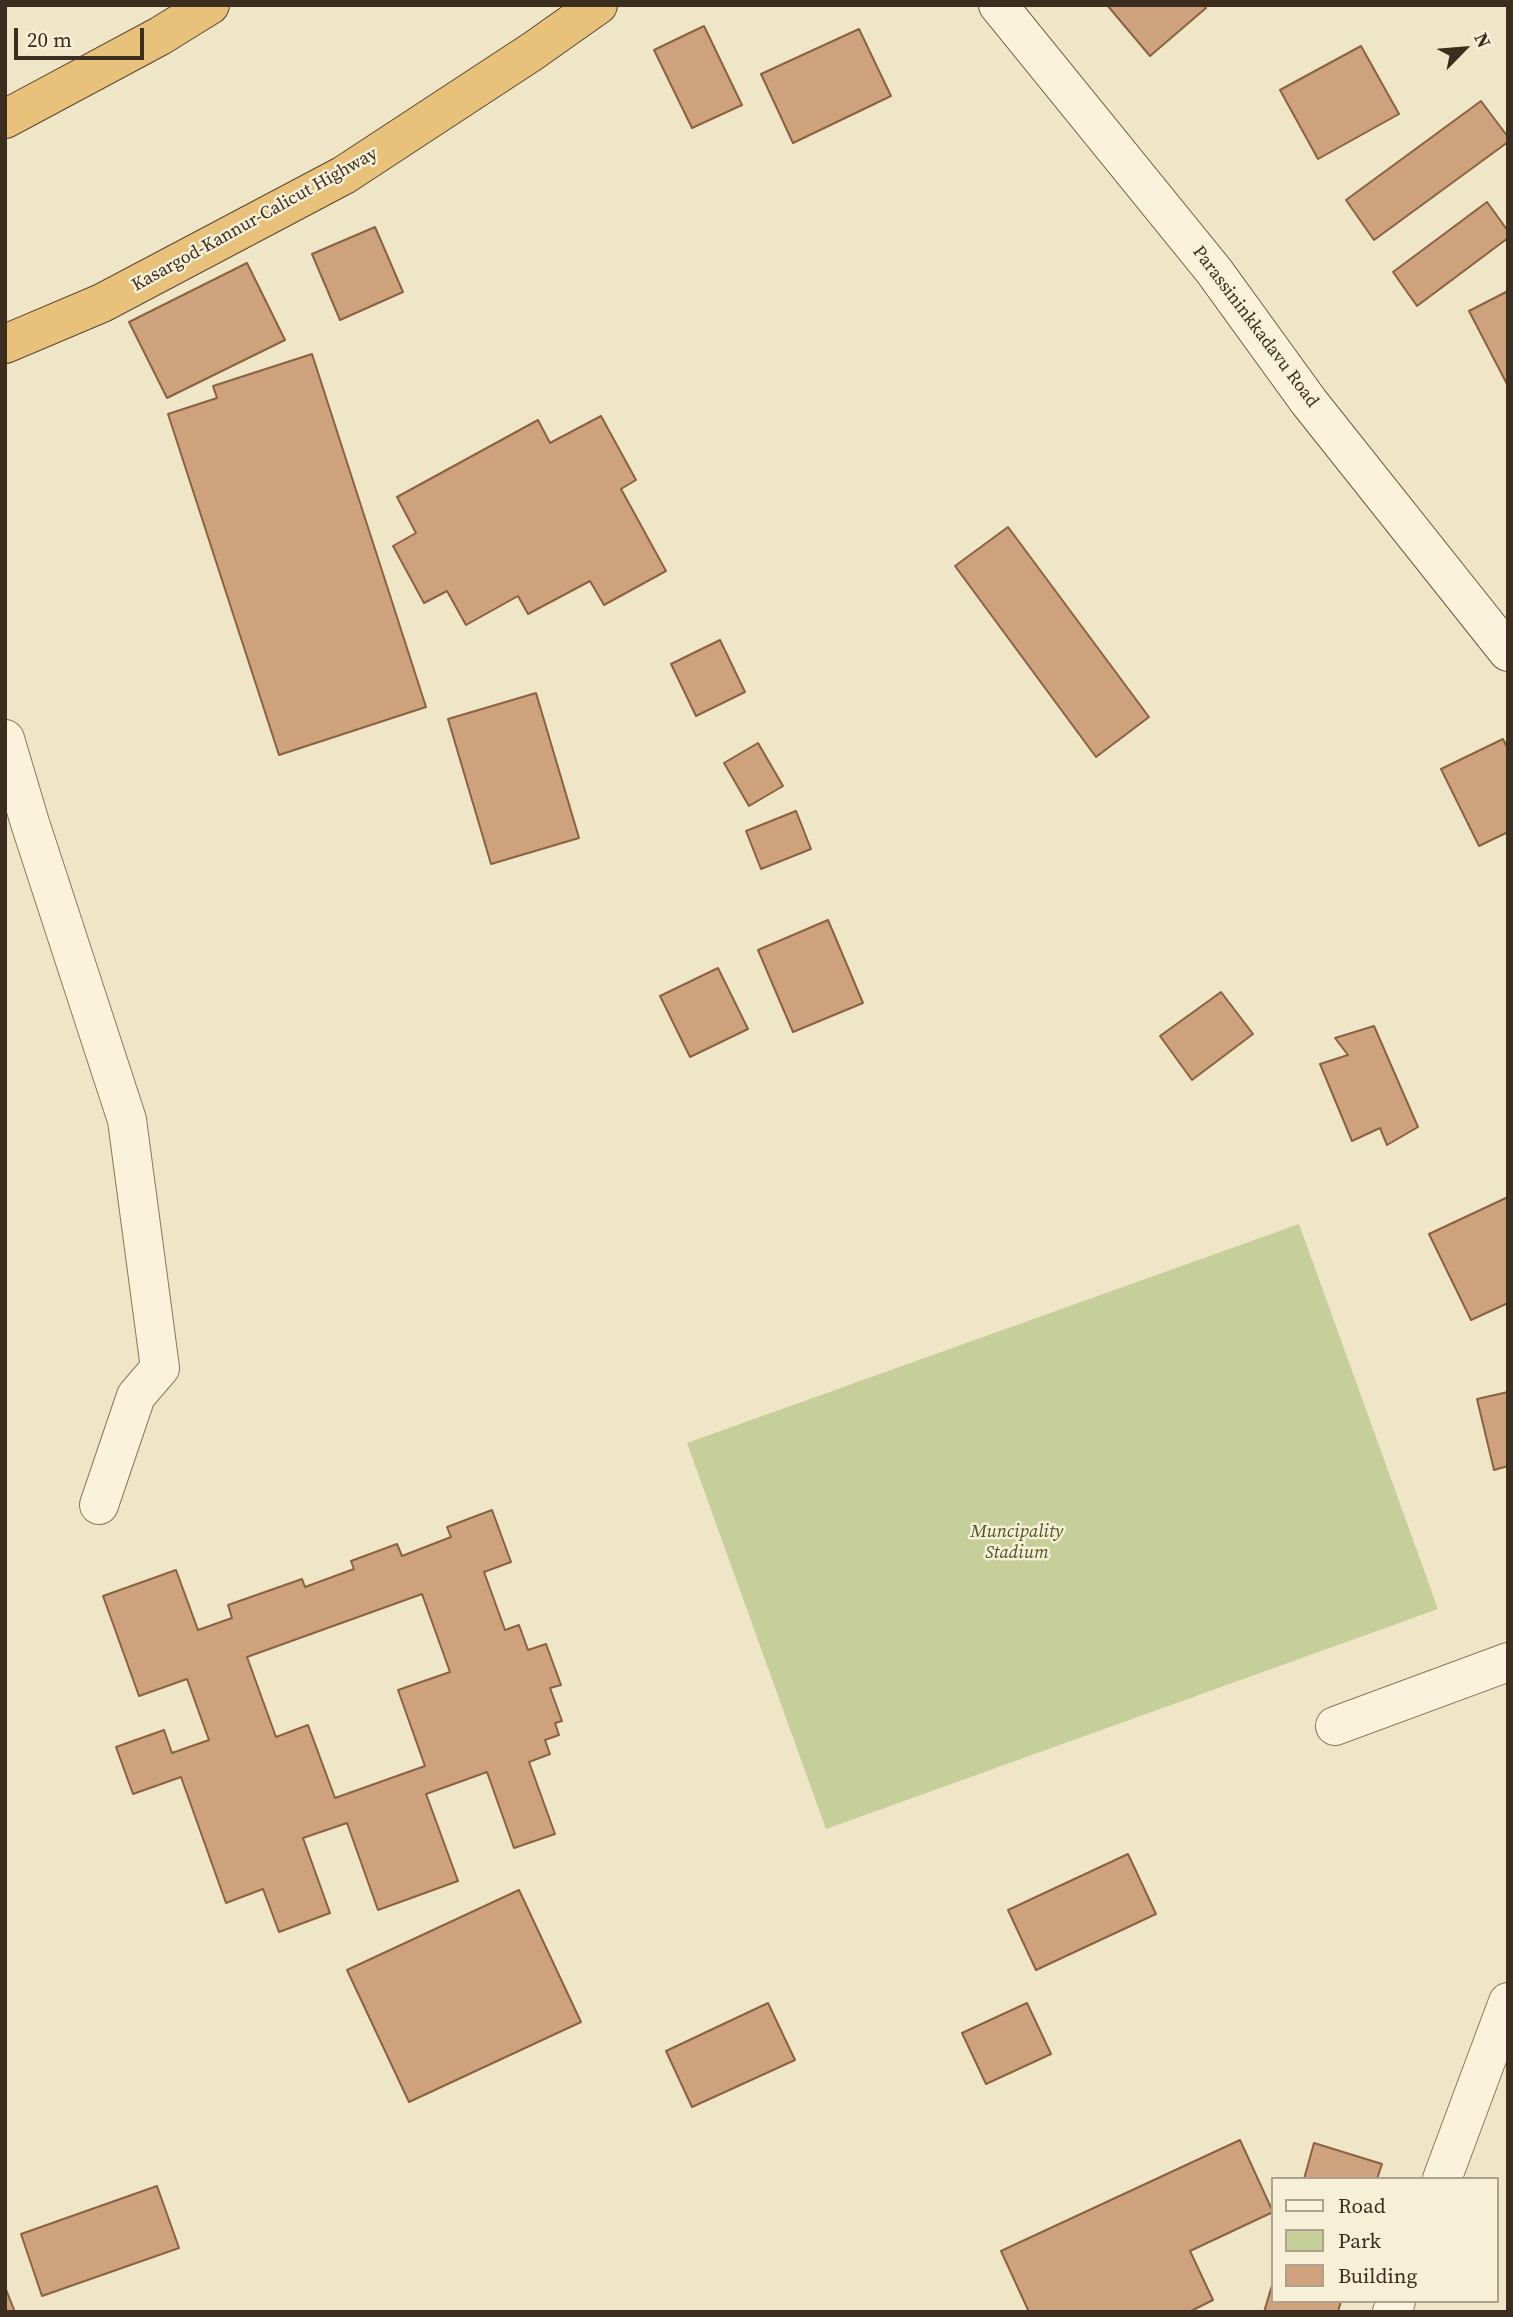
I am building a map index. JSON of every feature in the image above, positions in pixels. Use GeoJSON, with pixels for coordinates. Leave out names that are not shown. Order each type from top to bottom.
{"type":"FeatureCollection","features":[{"type":"Feature","properties":{"kind":"highway"},"geometry":{"type":"LineString","coordinates":[[5,119],[160,36],[209,5]]}},
{"type":"Feature","properties":{"kind":"highway","name":"Kasargod-Kannur-Calicut Highway"},"geometry":{"type":"LineString","coordinates":[[5,344],[102,303],[344,175],[598,5]]}},
{"type":"Feature","properties":{"kind":"street","name":"Parassininkkadavu Road"},"geometry":{"type":"LineString","coordinates":[[998,5],[1206,260],[1309,401],[1508,652]]}},
{"type":"Feature","properties":{"kind":"street"},"geometry":{"type":"LineString","coordinates":[[5,739],[127,1120],[160,1368],[136,1396],[99,1505]]}},
{"type":"Feature","properties":{"kind":"street"},"geometry":{"type":"LineString","coordinates":[[1335,1726],[1508,1662]]}},
{"type":"Feature","properties":{"kind":"street"},"geometry":{"type":"LineString","coordinates":[[1443,2177],[1508,2002]]}},
{"type":"Feature","properties":{"kind":"green space","name":"Muncipality Stadium"},"geometry":{"type":"Polygon","coordinates":[[[1299,1224],[1438,1609],[826,1829],[687,1443],[1299,1224]]]}},
{"type":"Feature","properties":{"kind":"building"},"geometry":{"type":"Polygon","coordinates":[[[1107,5],[1204,5],[1206,8],[1150,56],[1107,5]]]}},
{"type":"Feature","properties":{"kind":"building"},"geometry":{"type":"Polygon","coordinates":[[[704,26],[742,105],[692,128],[654,50],[704,26]]]}},
{"type":"Feature","properties":{"kind":"building"},"geometry":{"type":"Polygon","coordinates":[[[859,29],[891,96],[793,143],[761,74],[859,29]]]}},
{"type":"Feature","properties":{"kind":"building"},"geometry":{"type":"Polygon","coordinates":[[[1361,46],[1399,114],[1318,159],[1280,90],[1361,46]]]}},
{"type":"Feature","properties":{"kind":"building"},"geometry":{"type":"Polygon","coordinates":[[[1481,101],[1508,137],[1508,142],[1374,240],[1346,200],[1481,101]]]}},
{"type":"Feature","properties":{"kind":"building"},"geometry":{"type":"Polygon","coordinates":[[[1487,202],[1508,231],[1508,238],[1417,306],[1393,272],[1487,202]]]}},
{"type":"Feature","properties":{"kind":"building"},"geometry":{"type":"Polygon","coordinates":[[[375,227],[403,292],[340,320],[312,254],[375,227]]]}},
{"type":"Feature","properties":{"kind":"building"},"geometry":{"type":"Polygon","coordinates":[[[247,263],[285,340],[167,398],[129,322],[247,263]]]}},
{"type":"Feature","properties":{"kind":"building"},"geometry":{"type":"Polygon","coordinates":[[[1508,291],[1508,386],[1469,311],[1508,291]]]}},
{"type":"Feature","properties":{"kind":"building"},"geometry":{"type":"Polygon","coordinates":[[[312,354],[426,707],[279,755],[168,414],[217,398],[213,386],[312,354]]]}},
{"type":"Feature","properties":{"kind":"building"},"geometry":{"type":"Polygon","coordinates":[[[601,416],[636,480],[621,489],[666,571],[604,605],[590,581],[528,614],[518,596],[466,625],[447,591],[424,603],[393,546],[416,533],[397,497],[538,420],[550,443],[601,416]]]}},
{"type":"Feature","properties":{"kind":"building"},"geometry":{"type":"Polygon","coordinates":[[[1008,527],[1149,717],[1096,757],[955,566],[1008,527]]]}},
{"type":"Feature","properties":{"kind":"building"},"geometry":{"type":"Polygon","coordinates":[[[720,640],[745,692],[696,716],[671,664],[720,640]]]}},
{"type":"Feature","properties":{"kind":"building"},"geometry":{"type":"Polygon","coordinates":[[[536,693],[579,838],[491,864],[448,719],[536,693]]]}},
{"type":"Feature","properties":{"kind":"building"},"geometry":{"type":"Polygon","coordinates":[[[1503,739],[1508,749],[1508,832],[1479,846],[1441,769],[1503,739]]]}},
{"type":"Feature","properties":{"kind":"building"},"geometry":{"type":"Polygon","coordinates":[[[758,743],[783,786],[749,806],[724,763],[758,743]]]}},
{"type":"Feature","properties":{"kind":"building"},"geometry":{"type":"Polygon","coordinates":[[[796,811],[811,849],[761,869],[746,831],[796,811]]]}},
{"type":"Feature","properties":{"kind":"building"},"geometry":{"type":"Polygon","coordinates":[[[828,920],[863,1003],[793,1032],[758,950],[828,920]]]}},
{"type":"Feature","properties":{"kind":"building"},"geometry":{"type":"Polygon","coordinates":[[[718,968],[748,1029],[690,1057],[660,996],[718,968]]]}},
{"type":"Feature","properties":{"kind":"building"},"geometry":{"type":"Polygon","coordinates":[[[1221,992],[1253,1034],[1192,1080],[1160,1036],[1221,992]]]}},
{"type":"Feature","properties":{"kind":"building"},"geometry":{"type":"Polygon","coordinates":[[[1374,1026],[1418,1127],[1387,1145],[1380,1128],[1352,1141],[1320,1064],[1348,1055],[1335,1038],[1374,1026]]]}},
{"type":"Feature","properties":{"kind":"building"},"geometry":{"type":"Polygon","coordinates":[[[1508,1197],[1508,1303],[1471,1320],[1429,1234],[1508,1197]]]}},
{"type":"Feature","properties":{"kind":"building"},"geometry":{"type":"Polygon","coordinates":[[[1508,1392],[1508,1466],[1494,1470],[1477,1399],[1508,1392]]]}},
{"type":"Feature","properties":{"kind":"building"},"geometry":{"type":"Polygon","coordinates":[[[492,1510],[511,1562],[484,1572],[505,1630],[519,1625],[528,1650],[546,1644],[561,1685],[550,1688],[562,1721],[555,1723],[559,1735],[545,1740],[550,1754],[529,1762],[555,1834],[514,1848],[487,1772],[426,1794],[458,1881],[378,1910],[347,1823],[303,1838],[330,1913],[279,1932],[263,1889],[226,1903],[181,1777],[133,1794],[116,1747],[164,1730],[172,1753],[209,1740],[187,1679],[139,1696],[103,1596],[176,1570],[198,1630],[232,1618],[228,1605],[302,1579],[305,1587],[354,1569],[351,1561],[397,1544],[402,1556],[451,1537],[447,1527],[492,1510]],[[422,1594],[247,1657],[276,1737],[308,1725],[335,1798],[425,1766],[398,1690],[450,1672],[422,1594]]]}},
{"type":"Feature","properties":{"kind":"building"},"geometry":{"type":"Polygon","coordinates":[[[1128,1854],[1156,1914],[1036,1970],[1008,1910],[1128,1854]]]}},
{"type":"Feature","properties":{"kind":"building"},"geometry":{"type":"Polygon","coordinates":[[[519,1890],[581,2022],[409,2102],[347,1970],[519,1890]]]}},
{"type":"Feature","properties":{"kind":"building"},"geometry":{"type":"Polygon","coordinates":[[[768,2003],[795,2060],[692,2107],[666,2051],[768,2003]]]}},
{"type":"Feature","properties":{"kind":"building"},"geometry":{"type":"Polygon","coordinates":[[[1027,2003],[1051,2054],[986,2084],[962,2033],[1027,2003]]]}},
{"type":"Feature","properties":{"kind":"building"},"geometry":{"type":"Polygon","coordinates":[[[1240,2140],[1272,2210],[1272,2212],[1190,2251],[1213,2300],[1189,2312],[1029,2312],[1001,2251],[1240,2140]]]}},
{"type":"Feature","properties":{"kind":"building"},"geometry":{"type":"Polygon","coordinates":[[[1314,2143],[1382,2164],[1378,2177],[1305,2177],[1314,2143]]]}},
{"type":"Feature","properties":{"kind":"building"},"geometry":{"type":"Polygon","coordinates":[[[157,2186],[179,2248],[42,2296],[21,2234],[157,2186]]]}},
{"type":"Feature","properties":{"kind":"building"},"geometry":{"type":"Polygon","coordinates":[[[1272,2285],[1272,2303],[1340,2303],[1338,2312],[1264,2312],[1272,2285]]]}},
{"type":"Feature","properties":{"kind":"building"},"geometry":{"type":"Polygon","coordinates":[[[5,2287],[15,2312],[5,2312],[5,2287]]]}}]}
